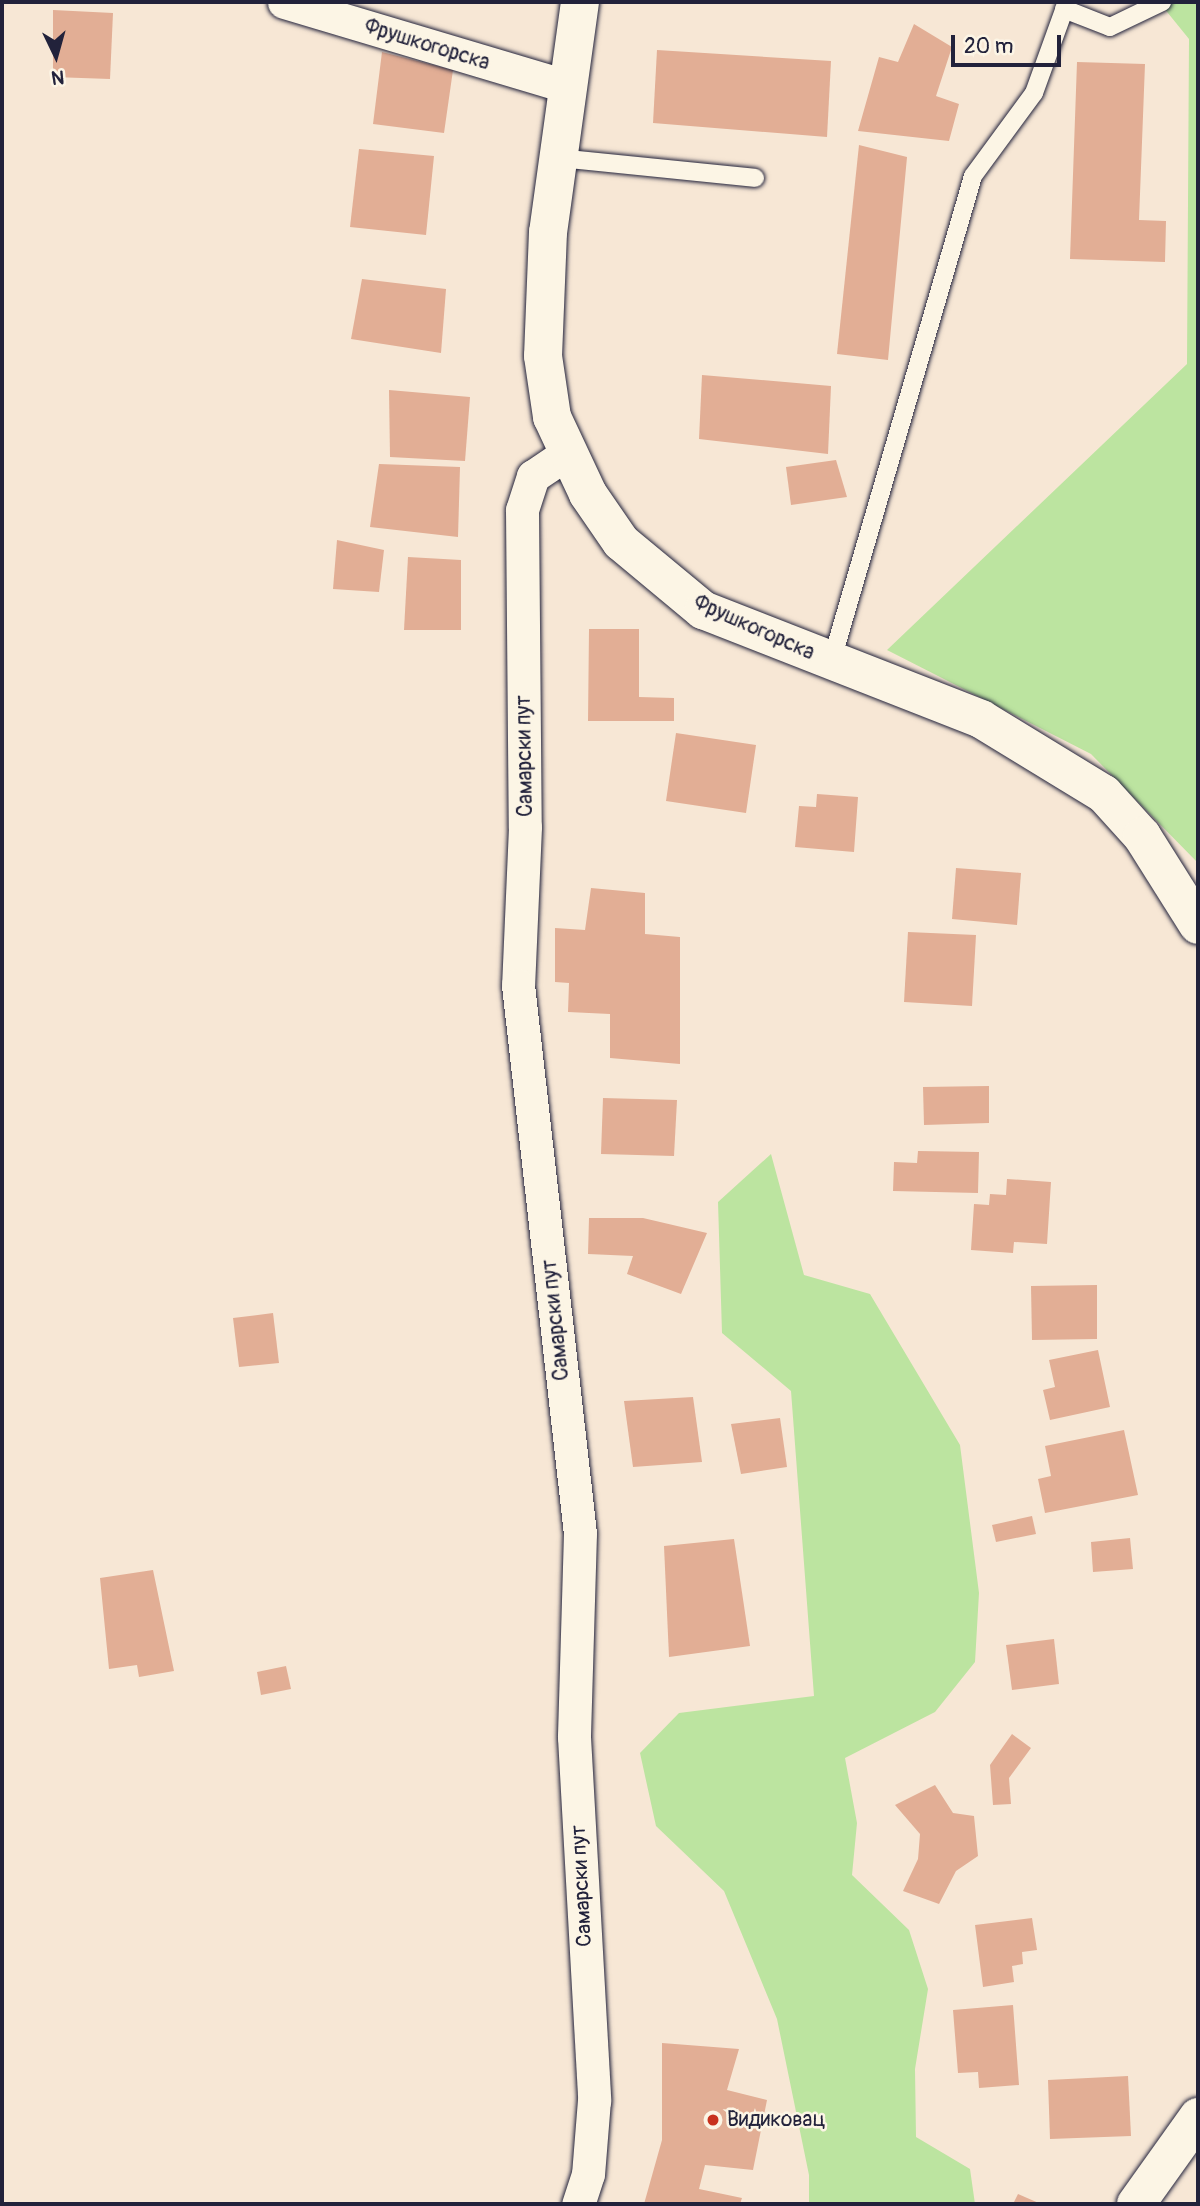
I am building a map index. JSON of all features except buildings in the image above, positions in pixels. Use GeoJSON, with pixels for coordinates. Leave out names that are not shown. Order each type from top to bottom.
{"type":"FeatureCollection","features":[{"type":"Feature","properties":{"kind":"street","name":"Фрушкогорска"},"geometry":{"type":"LineString","coordinates":[[284,2],[569,87]]}},
{"type":"Feature","properties":{"kind":"street","name":"Фрушкогорска"},"geometry":{"type":"LineString","coordinates":[[580,2],[547,244],[543,356],[552,417],[566,454],[621,542],[657,578],[703,610],[831,663],[981,719],[1104,794],[1142,836],[1198,925]]}},
{"type":"Feature","properties":{"kind":"street","name":"Самарски пут"},"geometry":{"type":"LineString","coordinates":[[566,454],[533,476],[522,510],[525,827],[518,985],[580,1533],[575,1737],[594,2100],[588,2174],[578,2204]]}},
{"type":"Feature","properties":{"kind":"street"},"geometry":{"type":"LineString","coordinates":[[1136,2204],[1198,2117]]}},
{"type":"Feature","properties":{"kind":"lane"},"geometry":{"type":"LineString","coordinates":[[831,663],[973,176],[1034,93],[1066,5],[1110,27],[1162,2]]}},
{"type":"Feature","properties":{"kind":"lane"},"geometry":{"type":"LineString","coordinates":[[559,158],[755,178]]}},
{"type":"Feature","properties":{"kind":"green space"},"geometry":{"type":"Polygon","coordinates":[[[1159,2],[1198,2],[1198,863],[1091,754],[887,650],[1187,364],[1189,39],[1159,2]]]}},
{"type":"Feature","properties":{"kind":"green space"},"geometry":{"type":"Polygon","coordinates":[[[771,1154],[804,1275],[870,1294],[960,1445],[979,1593],[975,1662],[935,1712],[845,1758],[857,1823],[852,1875],[909,1930],[928,1989],[915,2069],[916,2137],[970,2169],[975,2204],[809,2204],[809,2175],[777,2019],[724,1891],[656,1826],[640,1753],[679,1713],[814,1696],[791,1391],[722,1333],[718,1202],[771,1154]]]}},
{"type":"Feature","properties":{"kind":"place","name":"Видиковац"},"geometry":{"type":"Point","coordinates":[713,2120]}}]}
